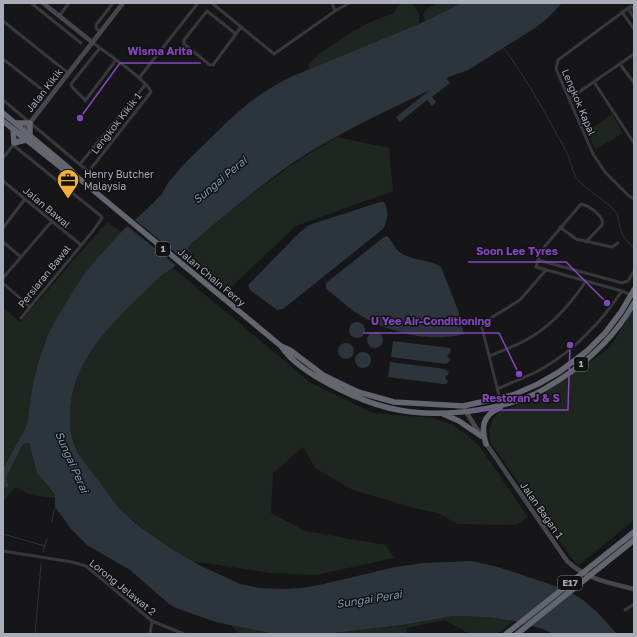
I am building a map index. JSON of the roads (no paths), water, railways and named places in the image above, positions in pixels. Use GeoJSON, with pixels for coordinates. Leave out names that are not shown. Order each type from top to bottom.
{"type":"FeatureCollection","features":[{"type":"Feature","properties":{"kind":"highway","name":"Jalan Chain Ferry"},"geometry":{"type":"LineString","coordinates":[[3,113],[15,123],[22,133]]}},
{"type":"Feature","properties":{"kind":"highway","name":"Jalan Chain Ferry"},"geometry":{"type":"LineString","coordinates":[[3,121],[13,129],[28,137],[68,173],[76,176],[281,346],[290,350],[323,375],[358,392],[394,402],[464,409],[513,395],[538,384],[559,372],[584,354],[605,333],[633,294]]}},
{"type":"Feature","properties":{"kind":"highway"},"geometry":{"type":"LineString","coordinates":[[13,129],[14,144],[28,137],[30,123],[15,123]]}},
{"type":"Feature","properties":{"kind":"highway","name":"Jalan Chain Ferry"},"geometry":{"type":"LineString","coordinates":[[281,346],[287,355],[322,381],[358,398],[390,408],[421,413],[441,413],[509,404],[536,393],[573,371],[592,356],[615,331],[634,302]]}},
{"type":"Feature","properties":{"kind":"highway"},"geometry":{"type":"LineString","coordinates":[[486,444],[482,433],[485,422],[495,410],[509,404]]}},
{"type":"Feature","properties":{"kind":"highway"},"geometry":{"type":"LineString","coordinates":[[441,413],[459,421],[481,436]]}},
{"type":"Feature","properties":{"kind":"highway","name":"E17"},"geometry":{"type":"LineString","coordinates":[[506,634],[634,532]]}},
{"type":"Feature","properties":{"kind":"highway","name":"E17"},"geometry":{"type":"LineString","coordinates":[[517,634],[634,540]]}},
{"type":"Feature","properties":{"kind":"street"},"geometry":{"type":"LineString","coordinates":[[31,3],[81,43]]}},
{"type":"Feature","properties":{"kind":"street"},"geometry":{"type":"LineString","coordinates":[[42,3],[92,42]]}},
{"type":"Feature","properties":{"kind":"street"},"geometry":{"type":"LineString","coordinates":[[59,16],[69,3]]}},
{"type":"Feature","properties":{"kind":"street","name":"Jalan Kikik"},"geometry":{"type":"LineString","coordinates":[[100,32],[96,28],[96,25],[113,3]]}},
{"type":"Feature","properties":{"kind":"street","name":"Jalan Kikik"},"geometry":{"type":"LineString","coordinates":[[3,158],[123,3]]}},
{"type":"Feature","properties":{"kind":"street"},"geometry":{"type":"LineString","coordinates":[[139,78],[198,3]]}},
{"type":"Feature","properties":{"kind":"street"},"geometry":{"type":"LineString","coordinates":[[212,3],[274,54],[335,11],[349,3]]}},
{"type":"Feature","properties":{"kind":"street"},"geometry":{"type":"LineString","coordinates":[[332,3],[335,11]]}},
{"type":"Feature","properties":{"kind":"street","name":"Lengkok Kapal"},"geometry":{"type":"LineString","coordinates":[[634,10],[631,6],[622,12],[558,60],[556,68],[582,131],[598,162],[605,172],[629,196],[634,199]]}},
{"type":"Feature","properties":{"kind":"street"},"geometry":{"type":"LineString","coordinates":[[628,8],[634,18]]}},
{"type":"Feature","properties":{"kind":"street"},"geometry":{"type":"LineString","coordinates":[[236,34],[207,11],[184,40],[184,44],[212,65],[236,34],[241,27]]}},
{"type":"Feature","properties":{"kind":"street"},"geometry":{"type":"LineString","coordinates":[[622,12],[634,29]]}},
{"type":"Feature","properties":{"kind":"street"},"geometry":{"type":"LineString","coordinates":[[3,20],[68,73]]}},
{"type":"Feature","properties":{"kind":"street"},"geometry":{"type":"LineString","coordinates":[[77,40],[82,35]]}},
{"type":"Feature","properties":{"kind":"street","name":"Lengkok Kikik 1"},"geometry":{"type":"LineString","coordinates":[[92,42],[139,78],[146,84],[151,92],[87,171],[80,164],[146,84]]}},
{"type":"Feature","properties":{"kind":"street","name":"Jalan Kikik"},"geometry":{"type":"LineString","coordinates":[[100,48],[71,84],[72,87],[85,100],[116,60]]}},
{"type":"Feature","properties":{"kind":"street"},"geometry":{"type":"LineString","coordinates":[[569,99],[634,54]]}},
{"type":"Feature","properties":{"kind":"street"},"geometry":{"type":"LineString","coordinates":[[3,59],[44,91]]}},
{"type":"Feature","properties":{"kind":"street"},"geometry":{"type":"LineString","coordinates":[[620,64],[634,84]]}},
{"type":"Feature","properties":{"kind":"street"},"geometry":{"type":"LineString","coordinates":[[594,82],[634,143]]}},
{"type":"Feature","properties":{"kind":"street"},"geometry":{"type":"LineString","coordinates":[[3,100],[80,164]]}},
{"type":"Feature","properties":{"kind":"street"},"geometry":{"type":"LineString","coordinates":[[14,144],[101,216],[102,221],[80,245]]}},
{"type":"Feature","properties":{"kind":"street","name":"Jalan Bawal"},"geometry":{"type":"LineString","coordinates":[[3,181],[80,245]]}},
{"type":"Feature","properties":{"kind":"street"},"geometry":{"type":"LineString","coordinates":[[3,228],[25,199]]}},
{"type":"Feature","properties":{"kind":"street"},"geometry":{"type":"LineString","coordinates":[[586,242],[603,222],[602,218],[588,207],[580,204],[540,252],[536,267],[633,294]]}},
{"type":"Feature","properties":{"kind":"street"},"geometry":{"type":"LineString","coordinates":[[3,278],[52,221]]}},
{"type":"Feature","properties":{"kind":"street"},"geometry":{"type":"LineString","coordinates":[[560,227],[572,237],[586,242],[612,247],[618,243]]}},
{"type":"Feature","properties":{"kind":"street"},"geometry":{"type":"LineString","coordinates":[[3,242],[21,257]]}},
{"type":"Feature","properties":{"kind":"street","name":"Persiaran Bawal"},"geometry":{"type":"LineString","coordinates":[[21,318],[80,245]]}},
{"type":"Feature","properties":{"kind":"street"},"geometry":{"type":"LineString","coordinates":[[538,260],[622,283],[628,281],[634,271]]}},
{"type":"Feature","properties":{"kind":"street"},"geometry":{"type":"LineString","coordinates":[[500,399],[481,324],[520,300],[546,270]]}},
{"type":"Feature","properties":{"kind":"street"},"geometry":{"type":"LineString","coordinates":[[592,283],[594,275]]}},
{"type":"Feature","properties":{"kind":"street"},"geometry":{"type":"LineString","coordinates":[[490,356],[525,341],[553,321],[577,295],[586,281]]}},
{"type":"Feature","properties":{"kind":"street"},"geometry":{"type":"LineString","coordinates":[[3,283],[30,307]]}},
{"type":"Feature","properties":{"kind":"street"},"geometry":{"type":"LineString","coordinates":[[497,389],[544,368],[559,359],[579,343],[596,326],[622,291]]}},
{"type":"Feature","properties":{"kind":"street","name":"Jalan Bagan 1"},"geometry":{"type":"LineString","coordinates":[[464,409],[486,444],[567,561],[577,570],[593,579],[634,589]]}},
{"type":"Feature","properties":{"kind":"street","name":"Lorong Jelawat 2"},"geometry":{"type":"LineString","coordinates":[[3,551],[72,562],[86,566],[152,621],[184,634]]}},
{"type":"Feature","properties":{"kind":"street"},"geometry":{"type":"LineString","coordinates":[[625,610],[634,605]]}},
{"type":"Feature","properties":{"kind":"street"},"geometry":{"type":"LineString","coordinates":[[150,634],[152,621]]}},
{"type":"Feature","properties":{"kind":"water","name":"Sungai Perai"},"geometry":{"type":"Polygon","coordinates":[[[461,3],[562,3],[548,18],[535,28],[468,70],[446,78],[450,83],[432,97],[436,102],[432,106],[427,100],[400,122],[396,117],[430,90],[322,144],[263,185],[192,243],[179,262],[156,281],[120,316],[89,354],[76,382],[72,398],[70,421],[72,436],[80,456],[119,508],[135,523],[172,549],[199,565],[240,584],[259,588],[302,588],[395,567],[424,563],[472,561],[498,567],[567,590],[583,600],[597,612],[617,634],[554,634],[543,629],[514,621],[488,617],[454,616],[402,625],[325,634],[286,634],[272,633],[216,622],[176,608],[169,604],[130,570],[87,545],[72,530],[55,507],[55,495],[37,473],[29,443],[23,444],[6,478],[9,487],[3,488],[3,469],[27,425],[32,389],[38,363],[48,335],[82,277],[95,261],[122,231],[162,194],[168,183],[184,164],[229,120],[251,101],[288,78],[419,24],[461,3]]]}},
{"type":"Feature","properties":{"kind":"water"},"geometry":{"type":"Polygon","coordinates":[[[384,202],[387,212],[386,223],[383,229],[283,309],[277,310],[250,290],[248,285],[299,233],[309,225],[384,202]]]}},
{"type":"Feature","properties":{"kind":"water"},"geometry":{"type":"Polygon","coordinates":[[[387,236],[397,249],[406,256],[436,264],[441,267],[458,310],[464,334],[436,337],[407,334],[393,330],[355,312],[326,289],[326,283],[387,236]]]}},
{"type":"Feature","properties":{"kind":"water"},"geometry":{"type":"Polygon","coordinates":[[[354,322],[360,322],[365,327],[363,336],[360,338],[354,338],[349,333],[349,327],[354,322]]]}},
{"type":"Feature","properties":{"kind":"water"},"geometry":{"type":"Polygon","coordinates":[[[375,332],[381,334],[383,340],[381,346],[375,348],[369,346],[367,340],[369,334],[375,332]]]}},
{"type":"Feature","properties":{"kind":"water"},"geometry":{"type":"Polygon","coordinates":[[[393,341],[450,348],[451,352],[447,356],[451,360],[446,364],[391,357],[393,341]]]}},
{"type":"Feature","properties":{"kind":"water"},"geometry":{"type":"Polygon","coordinates":[[[343,343],[349,343],[354,348],[352,357],[349,359],[343,359],[338,354],[338,348],[343,343]]]}},
{"type":"Feature","properties":{"kind":"water"},"geometry":{"type":"Polygon","coordinates":[[[360,352],[366,352],[371,357],[369,366],[366,368],[360,368],[355,363],[355,357],[360,352]]]}},
{"type":"Feature","properties":{"kind":"water"},"geometry":{"type":"Polygon","coordinates":[[[390,362],[445,369],[449,372],[445,377],[448,382],[443,384],[388,377],[390,362]]]}},
{"type":"Feature","properties":{"kind":"waterway"},"geometry":{"type":"LineString","coordinates":[[503,47],[544,111],[568,154],[576,177],[585,187],[613,209],[617,215],[622,234],[634,248]]}},
{"type":"Feature","properties":{"kind":"waterway"},"geometry":{"type":"LineString","coordinates":[[52,522],[54,510],[57,508]]}},
{"type":"Feature","properties":{"kind":"waterway"},"geometry":{"type":"LineString","coordinates":[[3,534],[45,546]]}},
{"type":"Feature","properties":{"kind":"waterway"},"geometry":{"type":"LineString","coordinates":[[43,552],[47,538]]}},
{"type":"Feature","properties":{"kind":"waterway"},"geometry":{"type":"LineString","coordinates":[[35,634],[41,564]]}},
{"type":"Feature","properties":{"kind":"place","name":"Wisma Arita"},"geometry":{"type":"Point","coordinates":[80,118]}},
{"type":"Feature","properties":{"kind":"place","name":"Henry Butcher Malaysia"},"geometry":{"type":"Point","coordinates":[68,200]}},
{"type":"Feature","properties":{"kind":"place","name":"Soon Lee Tyres"},"geometry":{"type":"Point","coordinates":[607,303]}},
{"type":"Feature","properties":{"kind":"place","name":"Restoran J & S"},"geometry":{"type":"Point","coordinates":[570,345]}},
{"type":"Feature","properties":{"kind":"place","name":"U Yee Air-Conditioning"},"geometry":{"type":"Point","coordinates":[519,374]}}]}
